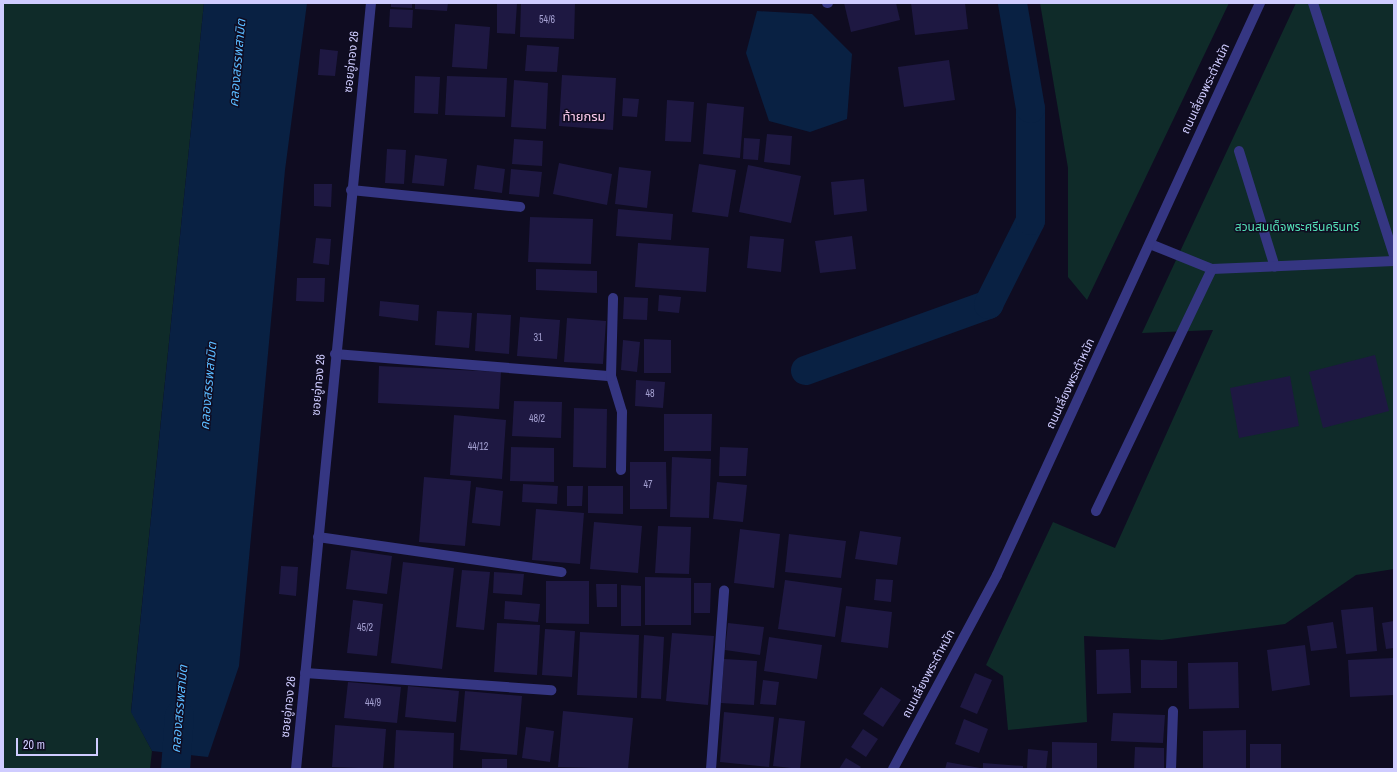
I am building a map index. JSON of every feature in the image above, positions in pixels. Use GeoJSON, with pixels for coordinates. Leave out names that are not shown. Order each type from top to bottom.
{"type":"FeatureCollection","features":[{"type":"Feature","properties":{"kind":"street","name":"ซอยอู่ทอง 26"},"geometry":{"type":"LineString","coordinates":[[296,769],[351,190],[371,3]]}},
{"type":"Feature","properties":{"kind":"street","name":"ถนนเลี่ยงพระตำหนัก"},"geometry":{"type":"LineString","coordinates":[[892,769],[997,575],[1260,3]]}},
{"type":"Feature","properties":{"kind":"street"},"geometry":{"type":"LineString","coordinates":[[1313,3],[1394,255]]}},
{"type":"Feature","properties":{"kind":"street"},"geometry":{"type":"LineString","coordinates":[[1239,151],[1275,267]]}},
{"type":"Feature","properties":{"kind":"street"},"geometry":{"type":"LineString","coordinates":[[351,190],[520,207]]}},
{"type":"Feature","properties":{"kind":"street"},"geometry":{"type":"LineString","coordinates":[[1150,244],[1212,269],[1394,261]]}},
{"type":"Feature","properties":{"kind":"street"},"geometry":{"type":"LineString","coordinates":[[1096,511],[1212,269]]}},
{"type":"Feature","properties":{"kind":"street"},"geometry":{"type":"LineString","coordinates":[[613,298],[611,376],[622,412],[621,470]]}},
{"type":"Feature","properties":{"kind":"street"},"geometry":{"type":"LineString","coordinates":[[335,354],[611,376]]}},
{"type":"Feature","properties":{"kind":"street"},"geometry":{"type":"LineString","coordinates":[[318,537],[561,572]]}},
{"type":"Feature","properties":{"kind":"street"},"geometry":{"type":"LineString","coordinates":[[711,769],[724,590]]}},
{"type":"Feature","properties":{"kind":"street"},"geometry":{"type":"LineString","coordinates":[[305,673],[551,690]]}},
{"type":"Feature","properties":{"kind":"street"},"geometry":{"type":"LineString","coordinates":[[1171,769],[1173,712]]}},
{"type":"Feature","properties":{"kind":"green space"},"geometry":{"type":"Polygon","coordinates":[[[3,3],[204,3],[131,711],[152,751],[150,769],[3,769],[3,3]]]}},
{"type":"Feature","properties":{"kind":"green space"},"geometry":{"type":"Polygon","coordinates":[[[1040,3],[1229,3],[1087,300],[1068,277],[1068,168],[1040,3]]]}},
{"type":"Feature","properties":{"kind":"green space","name":"สวนสมเด็จพระศรีนครินทร์"},"geometry":{"type":"Polygon","coordinates":[[[1296,3],[1394,3],[1394,569],[1356,575],[1285,624],[1162,640],[1084,636],[1087,722],[1008,730],[1003,676],[986,665],[1053,522],[1115,548],[1213,330],[1142,333],[1296,3]]]}},
{"type":"Feature","properties":{"kind":"water"},"geometry":{"type":"Polygon","coordinates":[[[204,3],[307,3],[285,170],[239,666],[208,757],[152,751],[131,712],[204,3]]]}},
{"type":"Feature","properties":{"kind":"water"},"geometry":{"type":"Polygon","coordinates":[[[757,11],[812,14],[852,54],[847,119],[810,132],[769,121],[746,53],[757,11]]]}},
{"type":"Feature","properties":{"kind":"building"},"geometry":{"type":"Polygon","coordinates":[[[391,3],[412,3],[412,8],[391,7],[391,3]]]}},
{"type":"Feature","properties":{"kind":"building"},"geometry":{"type":"Polygon","coordinates":[[[415,3],[448,3],[447,11],[415,9],[415,3]]]}},
{"type":"Feature","properties":{"kind":"building"},"geometry":{"type":"Polygon","coordinates":[[[497,3],[517,3],[515,34],[497,33],[497,3]]]}},
{"type":"Feature","properties":{"kind":"building"},"geometry":{"type":"Polygon","coordinates":[[[521,3],[575,3],[574,39],[520,37],[521,3]]]}},
{"type":"Feature","properties":{"kind":"building"},"geometry":{"type":"Polygon","coordinates":[[[844,3],[896,3],[900,20],[851,32],[844,3]]]}},
{"type":"Feature","properties":{"kind":"building"},"geometry":{"type":"Polygon","coordinates":[[[911,3],[965,3],[968,29],[915,35],[911,3]]]}},
{"type":"Feature","properties":{"kind":"building"},"geometry":{"type":"Polygon","coordinates":[[[390,9],[413,10],[412,28],[389,27],[390,9]]]}},
{"type":"Feature","properties":{"kind":"building"},"geometry":{"type":"Polygon","coordinates":[[[455,24],[490,27],[487,69],[452,67],[455,24]]]}},
{"type":"Feature","properties":{"kind":"building"},"geometry":{"type":"Polygon","coordinates":[[[527,45],[559,47],[557,72],[525,71],[527,45]]]}},
{"type":"Feature","properties":{"kind":"building"},"geometry":{"type":"Polygon","coordinates":[[[320,49],[338,51],[335,76],[318,75],[320,49]]]}},
{"type":"Feature","properties":{"kind":"building"},"geometry":{"type":"Polygon","coordinates":[[[949,60],[955,100],[904,107],[898,67],[949,60]]]}},
{"type":"Feature","properties":{"kind":"building"},"geometry":{"type":"Polygon","coordinates":[[[562,75],[616,78],[613,130],[559,126],[562,75]]]}},
{"type":"Feature","properties":{"kind":"building"},"geometry":{"type":"Polygon","coordinates":[[[415,76],[440,77],[438,114],[414,113],[415,76]]]}},
{"type":"Feature","properties":{"kind":"building"},"geometry":{"type":"Polygon","coordinates":[[[447,76],[507,78],[505,117],[445,115],[447,76]]]}},
{"type":"Feature","properties":{"kind":"building"},"geometry":{"type":"Polygon","coordinates":[[[514,80],[548,83],[546,129],[511,127],[514,80]]]}},
{"type":"Feature","properties":{"kind":"building"},"geometry":{"type":"Polygon","coordinates":[[[623,98],[639,99],[637,117],[622,116],[623,98]]]}},
{"type":"Feature","properties":{"kind":"building"},"geometry":{"type":"Polygon","coordinates":[[[667,100],[694,102],[691,142],[665,141],[667,100]]]}},
{"type":"Feature","properties":{"kind":"building"},"geometry":{"type":"Polygon","coordinates":[[[707,103],[744,107],[740,158],[703,154],[707,103]]]}},
{"type":"Feature","properties":{"kind":"building"},"geometry":{"type":"Polygon","coordinates":[[[767,134],[792,136],[790,165],[764,162],[767,134]]]}},
{"type":"Feature","properties":{"kind":"building"},"geometry":{"type":"Polygon","coordinates":[[[744,138],[760,139],[758,160],[743,159],[744,138]]]}},
{"type":"Feature","properties":{"kind":"building"},"geometry":{"type":"Polygon","coordinates":[[[514,139],[543,141],[542,166],[512,164],[514,139]]]}},
{"type":"Feature","properties":{"kind":"building"},"geometry":{"type":"Polygon","coordinates":[[[387,149],[406,150],[404,184],[385,183],[387,149]]]}},
{"type":"Feature","properties":{"kind":"building"},"geometry":{"type":"Polygon","coordinates":[[[415,155],[447,159],[444,186],[412,183],[415,155]]]}},
{"type":"Feature","properties":{"kind":"building"},"geometry":{"type":"Polygon","coordinates":[[[559,163],[612,174],[607,205],[553,194],[559,163]]]}},
{"type":"Feature","properties":{"kind":"building"},"geometry":{"type":"Polygon","coordinates":[[[699,164],[736,170],[728,217],[692,212],[699,164]]]}},
{"type":"Feature","properties":{"kind":"building"},"geometry":{"type":"Polygon","coordinates":[[[477,165],[505,169],[502,193],[474,189],[477,165]]]}},
{"type":"Feature","properties":{"kind":"building"},"geometry":{"type":"Polygon","coordinates":[[[748,165],[801,176],[791,223],[739,212],[748,165]]]}},
{"type":"Feature","properties":{"kind":"building"},"geometry":{"type":"Polygon","coordinates":[[[619,167],[651,171],[647,208],[615,204],[619,167]]]}},
{"type":"Feature","properties":{"kind":"building"},"geometry":{"type":"Polygon","coordinates":[[[511,169],[542,172],[539,197],[509,194],[511,169]]]}},
{"type":"Feature","properties":{"kind":"building"},"geometry":{"type":"Polygon","coordinates":[[[864,179],[867,211],[834,215],[831,182],[864,179]]]}},
{"type":"Feature","properties":{"kind":"building"},"geometry":{"type":"Polygon","coordinates":[[[314,184],[332,184],[331,207],[314,206],[314,184]]]}},
{"type":"Feature","properties":{"kind":"building"},"geometry":{"type":"Polygon","coordinates":[[[618,209],[673,214],[671,240],[616,236],[618,209]]]}},
{"type":"Feature","properties":{"kind":"building"},"geometry":{"type":"Polygon","coordinates":[[[530,217],[593,219],[591,264],[528,262],[530,217]]]}},
{"type":"Feature","properties":{"kind":"building"},"geometry":{"type":"Polygon","coordinates":[[[750,236],[784,239],[781,272],[747,268],[750,236]]]}},
{"type":"Feature","properties":{"kind":"building"},"geometry":{"type":"Polygon","coordinates":[[[852,236],[856,269],[820,273],[815,241],[852,236]]]}},
{"type":"Feature","properties":{"kind":"building"},"geometry":{"type":"Polygon","coordinates":[[[316,238],[331,239],[329,265],[313,263],[316,238]]]}},
{"type":"Feature","properties":{"kind":"building"},"geometry":{"type":"Polygon","coordinates":[[[638,243],[709,248],[706,292],[635,287],[638,243]]]}},
{"type":"Feature","properties":{"kind":"building"},"geometry":{"type":"Polygon","coordinates":[[[536,269],[597,271],[597,293],[536,290],[536,269]]]}},
{"type":"Feature","properties":{"kind":"building"},"geometry":{"type":"Polygon","coordinates":[[[297,278],[325,278],[324,302],[296,301],[297,278]]]}},
{"type":"Feature","properties":{"kind":"building"},"geometry":{"type":"Polygon","coordinates":[[[659,295],[681,297],[679,313],[658,311],[659,295]]]}},
{"type":"Feature","properties":{"kind":"building"},"geometry":{"type":"Polygon","coordinates":[[[624,297],[648,298],[647,320],[623,319],[624,297]]]}},
{"type":"Feature","properties":{"kind":"building"},"geometry":{"type":"Polygon","coordinates":[[[380,301],[419,305],[418,321],[379,316],[380,301]]]}},
{"type":"Feature","properties":{"kind":"building"},"geometry":{"type":"Polygon","coordinates":[[[437,311],[472,313],[469,348],[435,345],[437,311]]]}},
{"type":"Feature","properties":{"kind":"building"},"geometry":{"type":"Polygon","coordinates":[[[477,313],[511,315],[509,354],[475,351],[477,313]]]}},
{"type":"Feature","properties":{"kind":"building"},"geometry":{"type":"Polygon","coordinates":[[[520,317],[560,320],[557,359],[517,356],[520,317]]]}},
{"type":"Feature","properties":{"kind":"building"},"geometry":{"type":"Polygon","coordinates":[[[567,318],[606,321],[603,364],[564,362],[567,318]]]}},
{"type":"Feature","properties":{"kind":"building"},"geometry":{"type":"Polygon","coordinates":[[[644,339],[671,340],[671,373],[644,373],[644,339]]]}},
{"type":"Feature","properties":{"kind":"building"},"geometry":{"type":"Polygon","coordinates":[[[623,340],[640,342],[637,372],[621,370],[623,340]]]}},
{"type":"Feature","properties":{"kind":"building"},"geometry":{"type":"Polygon","coordinates":[[[1375,355],[1389,411],[1323,428],[1309,372],[1375,355]]]}},
{"type":"Feature","properties":{"kind":"building"},"geometry":{"type":"Polygon","coordinates":[[[379,366],[501,372],[499,409],[378,403],[379,366]]]}},
{"type":"Feature","properties":{"kind":"building"},"geometry":{"type":"Polygon","coordinates":[[[1290,376],[1299,426],[1239,438],[1230,388],[1290,376]]]}},
{"type":"Feature","properties":{"kind":"building"},"geometry":{"type":"Polygon","coordinates":[[[636,380],[665,382],[663,408],[635,406],[636,380]]]}},
{"type":"Feature","properties":{"kind":"building"},"geometry":{"type":"Polygon","coordinates":[[[514,401],[562,402],[561,438],[512,436],[514,401]]]}},
{"type":"Feature","properties":{"kind":"building"},"geometry":{"type":"Polygon","coordinates":[[[574,408],[607,409],[606,468],[573,467],[574,408]]]}},
{"type":"Feature","properties":{"kind":"building"},"geometry":{"type":"Polygon","coordinates":[[[664,414],[712,414],[711,451],[664,451],[664,414]]]}},
{"type":"Feature","properties":{"kind":"building"},"geometry":{"type":"Polygon","coordinates":[[[454,415],[506,420],[502,479],[450,475],[454,415]]]}},
{"type":"Feature","properties":{"kind":"building"},"geometry":{"type":"Polygon","coordinates":[[[511,447],[554,448],[554,482],[510,481],[511,447]]]}},
{"type":"Feature","properties":{"kind":"building"},"geometry":{"type":"Polygon","coordinates":[[[720,447],[748,448],[746,476],[719,476],[720,447]]]}},
{"type":"Feature","properties":{"kind":"building"},"geometry":{"type":"Polygon","coordinates":[[[672,457],[711,459],[709,518],[670,517],[672,457]]]}},
{"type":"Feature","properties":{"kind":"building"},"geometry":{"type":"Polygon","coordinates":[[[630,462],[666,462],[667,509],[630,509],[630,462]]]}},
{"type":"Feature","properties":{"kind":"building"},"geometry":{"type":"Polygon","coordinates":[[[424,477],[471,481],[465,546],[419,542],[424,477]]]}},
{"type":"Feature","properties":{"kind":"building"},"geometry":{"type":"Polygon","coordinates":[[[717,482],[747,485],[743,522],[713,519],[717,482]]]}},
{"type":"Feature","properties":{"kind":"building"},"geometry":{"type":"Polygon","coordinates":[[[523,484],[558,486],[557,504],[522,502],[523,484]]]}},
{"type":"Feature","properties":{"kind":"building"},"geometry":{"type":"Polygon","coordinates":[[[567,486],[583,486],[582,506],[567,506],[567,486]]]}},
{"type":"Feature","properties":{"kind":"building"},"geometry":{"type":"Polygon","coordinates":[[[588,486],[623,486],[623,514],[588,513],[588,486]]]}},
{"type":"Feature","properties":{"kind":"building"},"geometry":{"type":"Polygon","coordinates":[[[476,487],[503,491],[500,526],[472,523],[476,487]]]}},
{"type":"Feature","properties":{"kind":"building"},"geometry":{"type":"Polygon","coordinates":[[[536,509],[584,513],[580,564],[532,560],[536,509]]]}},
{"type":"Feature","properties":{"kind":"building"},"geometry":{"type":"Polygon","coordinates":[[[594,522],[642,526],[638,573],[590,569],[594,522]]]}},
{"type":"Feature","properties":{"kind":"building"},"geometry":{"type":"Polygon","coordinates":[[[658,526],[691,527],[689,574],[655,573],[658,526]]]}},
{"type":"Feature","properties":{"kind":"building"},"geometry":{"type":"Polygon","coordinates":[[[740,529],[780,534],[774,588],[734,583],[740,529]]]}},
{"type":"Feature","properties":{"kind":"building"},"geometry":{"type":"Polygon","coordinates":[[[860,531],[901,537],[897,565],[855,559],[860,531]]]}},
{"type":"Feature","properties":{"kind":"building"},"geometry":{"type":"Polygon","coordinates":[[[789,534],[846,541],[841,578],[785,572],[789,534]]]}},
{"type":"Feature","properties":{"kind":"building"},"geometry":{"type":"Polygon","coordinates":[[[351,550],[392,556],[387,594],[346,589],[351,550]]]}},
{"type":"Feature","properties":{"kind":"building"},"geometry":{"type":"Polygon","coordinates":[[[403,562],[454,568],[442,669],[391,663],[403,562]]]}},
{"type":"Feature","properties":{"kind":"building"},"geometry":{"type":"Polygon","coordinates":[[[281,566],[298,567],[296,596],[279,594],[281,566]]]}},
{"type":"Feature","properties":{"kind":"building"},"geometry":{"type":"Polygon","coordinates":[[[462,570],[490,572],[484,630],[456,627],[462,570]]]}},
{"type":"Feature","properties":{"kind":"building"},"geometry":{"type":"Polygon","coordinates":[[[494,572],[524,574],[522,595],[493,593],[494,572]]]}},
{"type":"Feature","properties":{"kind":"building"},"geometry":{"type":"Polygon","coordinates":[[[645,577],[691,578],[691,625],[645,625],[645,577]]]}},
{"type":"Feature","properties":{"kind":"building"},"geometry":{"type":"Polygon","coordinates":[[[876,579],[893,580],[891,602],[874,600],[876,579]]]}},
{"type":"Feature","properties":{"kind":"building"},"geometry":{"type":"Polygon","coordinates":[[[785,580],[842,588],[835,637],[778,629],[785,580]]]}},
{"type":"Feature","properties":{"kind":"building"},"geometry":{"type":"Polygon","coordinates":[[[546,581],[589,581],[589,624],[546,623],[546,581]]]}},
{"type":"Feature","properties":{"kind":"building"},"geometry":{"type":"Polygon","coordinates":[[[694,583],[711,583],[710,613],[694,613],[694,583]]]}},
{"type":"Feature","properties":{"kind":"building"},"geometry":{"type":"Polygon","coordinates":[[[596,584],[617,584],[617,607],[597,607],[596,584]]]}},
{"type":"Feature","properties":{"kind":"building"},"geometry":{"type":"Polygon","coordinates":[[[621,585],[641,586],[641,626],[621,626],[621,585]]]}},
{"type":"Feature","properties":{"kind":"building"},"geometry":{"type":"Polygon","coordinates":[[[353,600],[383,604],[377,656],[347,653],[353,600]]]}},
{"type":"Feature","properties":{"kind":"building"},"geometry":{"type":"Polygon","coordinates":[[[505,601],[540,604],[538,622],[504,619],[505,601]]]}},
{"type":"Feature","properties":{"kind":"building"},"geometry":{"type":"Polygon","coordinates":[[[846,606],[892,612],[888,648],[841,642],[846,606]]]}},
{"type":"Feature","properties":{"kind":"building"},"geometry":{"type":"Polygon","coordinates":[[[1373,607],[1377,651],[1346,654],[1341,610],[1373,607]]]}},
{"type":"Feature","properties":{"kind":"building"},"geometry":{"type":"Polygon","coordinates":[[[1394,621],[1394,648],[1386,649],[1382,623],[1394,621]]]}},
{"type":"Feature","properties":{"kind":"building"},"geometry":{"type":"Polygon","coordinates":[[[1333,622],[1337,648],[1311,651],[1307,626],[1333,622]]]}},
{"type":"Feature","properties":{"kind":"building"},"geometry":{"type":"Polygon","coordinates":[[[497,623],[540,625],[537,675],[494,672],[497,623]]]}},
{"type":"Feature","properties":{"kind":"building"},"geometry":{"type":"Polygon","coordinates":[[[728,623],[764,627],[760,655],[725,650],[728,623]]]}},
{"type":"Feature","properties":{"kind":"building"},"geometry":{"type":"Polygon","coordinates":[[[545,629],[575,631],[572,677],[542,675],[545,629]]]}},
{"type":"Feature","properties":{"kind":"building"},"geometry":{"type":"Polygon","coordinates":[[[580,632],[639,635],[637,698],[577,695],[580,632]]]}},
{"type":"Feature","properties":{"kind":"building"},"geometry":{"type":"Polygon","coordinates":[[[672,633],[714,636],[708,705],[666,701],[672,633]]]}},
{"type":"Feature","properties":{"kind":"building"},"geometry":{"type":"Polygon","coordinates":[[[644,635],[664,637],[661,699],[641,698],[644,635]]]}},
{"type":"Feature","properties":{"kind":"building"},"geometry":{"type":"Polygon","coordinates":[[[769,637],[822,645],[817,679],[764,671],[769,637]]]}},
{"type":"Feature","properties":{"kind":"building"},"geometry":{"type":"Polygon","coordinates":[[[1305,645],[1310,685],[1272,691],[1267,650],[1305,645]]]}},
{"type":"Feature","properties":{"kind":"building"},"geometry":{"type":"Polygon","coordinates":[[[1129,649],[1131,693],[1097,694],[1096,650],[1129,649]]]}},
{"type":"Feature","properties":{"kind":"building"},"geometry":{"type":"Polygon","coordinates":[[[1394,658],[1394,695],[1350,697],[1348,660],[1394,658]]]}},
{"type":"Feature","properties":{"kind":"building"},"geometry":{"type":"Polygon","coordinates":[[[724,659],[757,661],[754,705],[721,703],[724,659]]]}},
{"type":"Feature","properties":{"kind":"building"},"geometry":{"type":"Polygon","coordinates":[[[1141,660],[1177,661],[1177,688],[1141,688],[1141,660]]]}},
{"type":"Feature","properties":{"kind":"building"},"geometry":{"type":"Polygon","coordinates":[[[1238,662],[1239,708],[1189,709],[1188,663],[1238,662]]]}},
{"type":"Feature","properties":{"kind":"building"},"geometry":{"type":"Polygon","coordinates":[[[975,673],[992,680],[977,714],[960,707],[975,673]]]}},
{"type":"Feature","properties":{"kind":"building"},"geometry":{"type":"Polygon","coordinates":[[[763,680],[779,682],[776,705],[760,704],[763,680]]]}},
{"type":"Feature","properties":{"kind":"building"},"geometry":{"type":"Polygon","coordinates":[[[348,682],[401,687],[397,723],[344,718],[348,682]]]}},
{"type":"Feature","properties":{"kind":"building"},"geometry":{"type":"Polygon","coordinates":[[[408,686],[459,691],[456,722],[405,717],[408,686]]]}},
{"type":"Feature","properties":{"kind":"building"},"geometry":{"type":"Polygon","coordinates":[[[881,687],[901,700],[883,727],[863,714],[881,687]]]}},
{"type":"Feature","properties":{"kind":"building"},"geometry":{"type":"Polygon","coordinates":[[[465,691],[522,696],[517,755],[460,750],[465,691]]]}},
{"type":"Feature","properties":{"kind":"building"},"geometry":{"type":"Polygon","coordinates":[[[563,711],[633,718],[628,769],[558,767],[563,711]]]}},
{"type":"Feature","properties":{"kind":"building"},"geometry":{"type":"Polygon","coordinates":[[[724,712],[774,717],[769,767],[720,762],[724,712]]]}},
{"type":"Feature","properties":{"kind":"building"},"geometry":{"type":"Polygon","coordinates":[[[1113,713],[1165,715],[1163,743],[1111,741],[1113,713]]]}},
{"type":"Feature","properties":{"kind":"building"},"geometry":{"type":"Polygon","coordinates":[[[779,718],[805,721],[800,769],[773,766],[779,718]]]}},
{"type":"Feature","properties":{"kind":"building"},"geometry":{"type":"Polygon","coordinates":[[[964,719],[988,729],[979,753],[955,744],[964,719]]]}},
{"type":"Feature","properties":{"kind":"building"},"geometry":{"type":"Polygon","coordinates":[[[335,725],[386,729],[383,769],[332,767],[335,725]]]}},
{"type":"Feature","properties":{"kind":"building"},"geometry":{"type":"Polygon","coordinates":[[[526,727],[554,731],[550,762],[522,758],[526,727]]]}},
{"type":"Feature","properties":{"kind":"building"},"geometry":{"type":"Polygon","coordinates":[[[863,729],[878,739],[866,757],[851,747],[863,729]]]}},
{"type":"Feature","properties":{"kind":"building"},"geometry":{"type":"Polygon","coordinates":[[[396,730],[454,733],[453,769],[394,769],[396,730]]]}},
{"type":"Feature","properties":{"kind":"building"},"geometry":{"type":"Polygon","coordinates":[[[1246,730],[1246,769],[1203,769],[1203,731],[1246,730]]]}},
{"type":"Feature","properties":{"kind":"building"},"geometry":{"type":"Polygon","coordinates":[[[1052,742],[1097,743],[1097,769],[1052,769],[1052,742]]]}},
{"type":"Feature","properties":{"kind":"building"},"geometry":{"type":"Polygon","coordinates":[[[1250,744],[1281,744],[1281,769],[1250,769],[1250,744]]]}},
{"type":"Feature","properties":{"kind":"building"},"geometry":{"type":"Polygon","coordinates":[[[1135,747],[1164,748],[1164,769],[1134,769],[1135,747]]]}},
{"type":"Feature","properties":{"kind":"building"},"geometry":{"type":"Polygon","coordinates":[[[1028,749],[1048,751],[1046,769],[1027,769],[1028,749]]]}},
{"type":"Feature","properties":{"kind":"building"},"geometry":{"type":"Polygon","coordinates":[[[846,758],[861,767],[859,769],[839,769],[846,758]]]}},
{"type":"Feature","properties":{"kind":"building"},"geometry":{"type":"Polygon","coordinates":[[[482,759],[507,759],[507,769],[482,769],[482,759]]]}},
{"type":"Feature","properties":{"kind":"building"},"geometry":{"type":"Polygon","coordinates":[[[947,762],[980,768],[980,769],[945,769],[947,762]]]}},
{"type":"Feature","properties":{"kind":"building"},"geometry":{"type":"Polygon","coordinates":[[[983,763],[1023,766],[1023,769],[983,769],[983,763]]]}},
{"type":"Feature","properties":{"kind":"waterway"},"geometry":{"type":"LineString","coordinates":[[805,370],[988,304],[1030,220],[1030,108],[1012,3]]}},
{"type":"Feature","properties":{"kind":"waterway","name":"คลองสรรพสามิต"},"geometry":{"type":"LineString","coordinates":[[175,769],[179,715]]}},
{"type":"Feature","properties":{"kind":"district","name":"ท้ายกรม"},"geometry":{"type":"Point","coordinates":[584,117]}}]}
